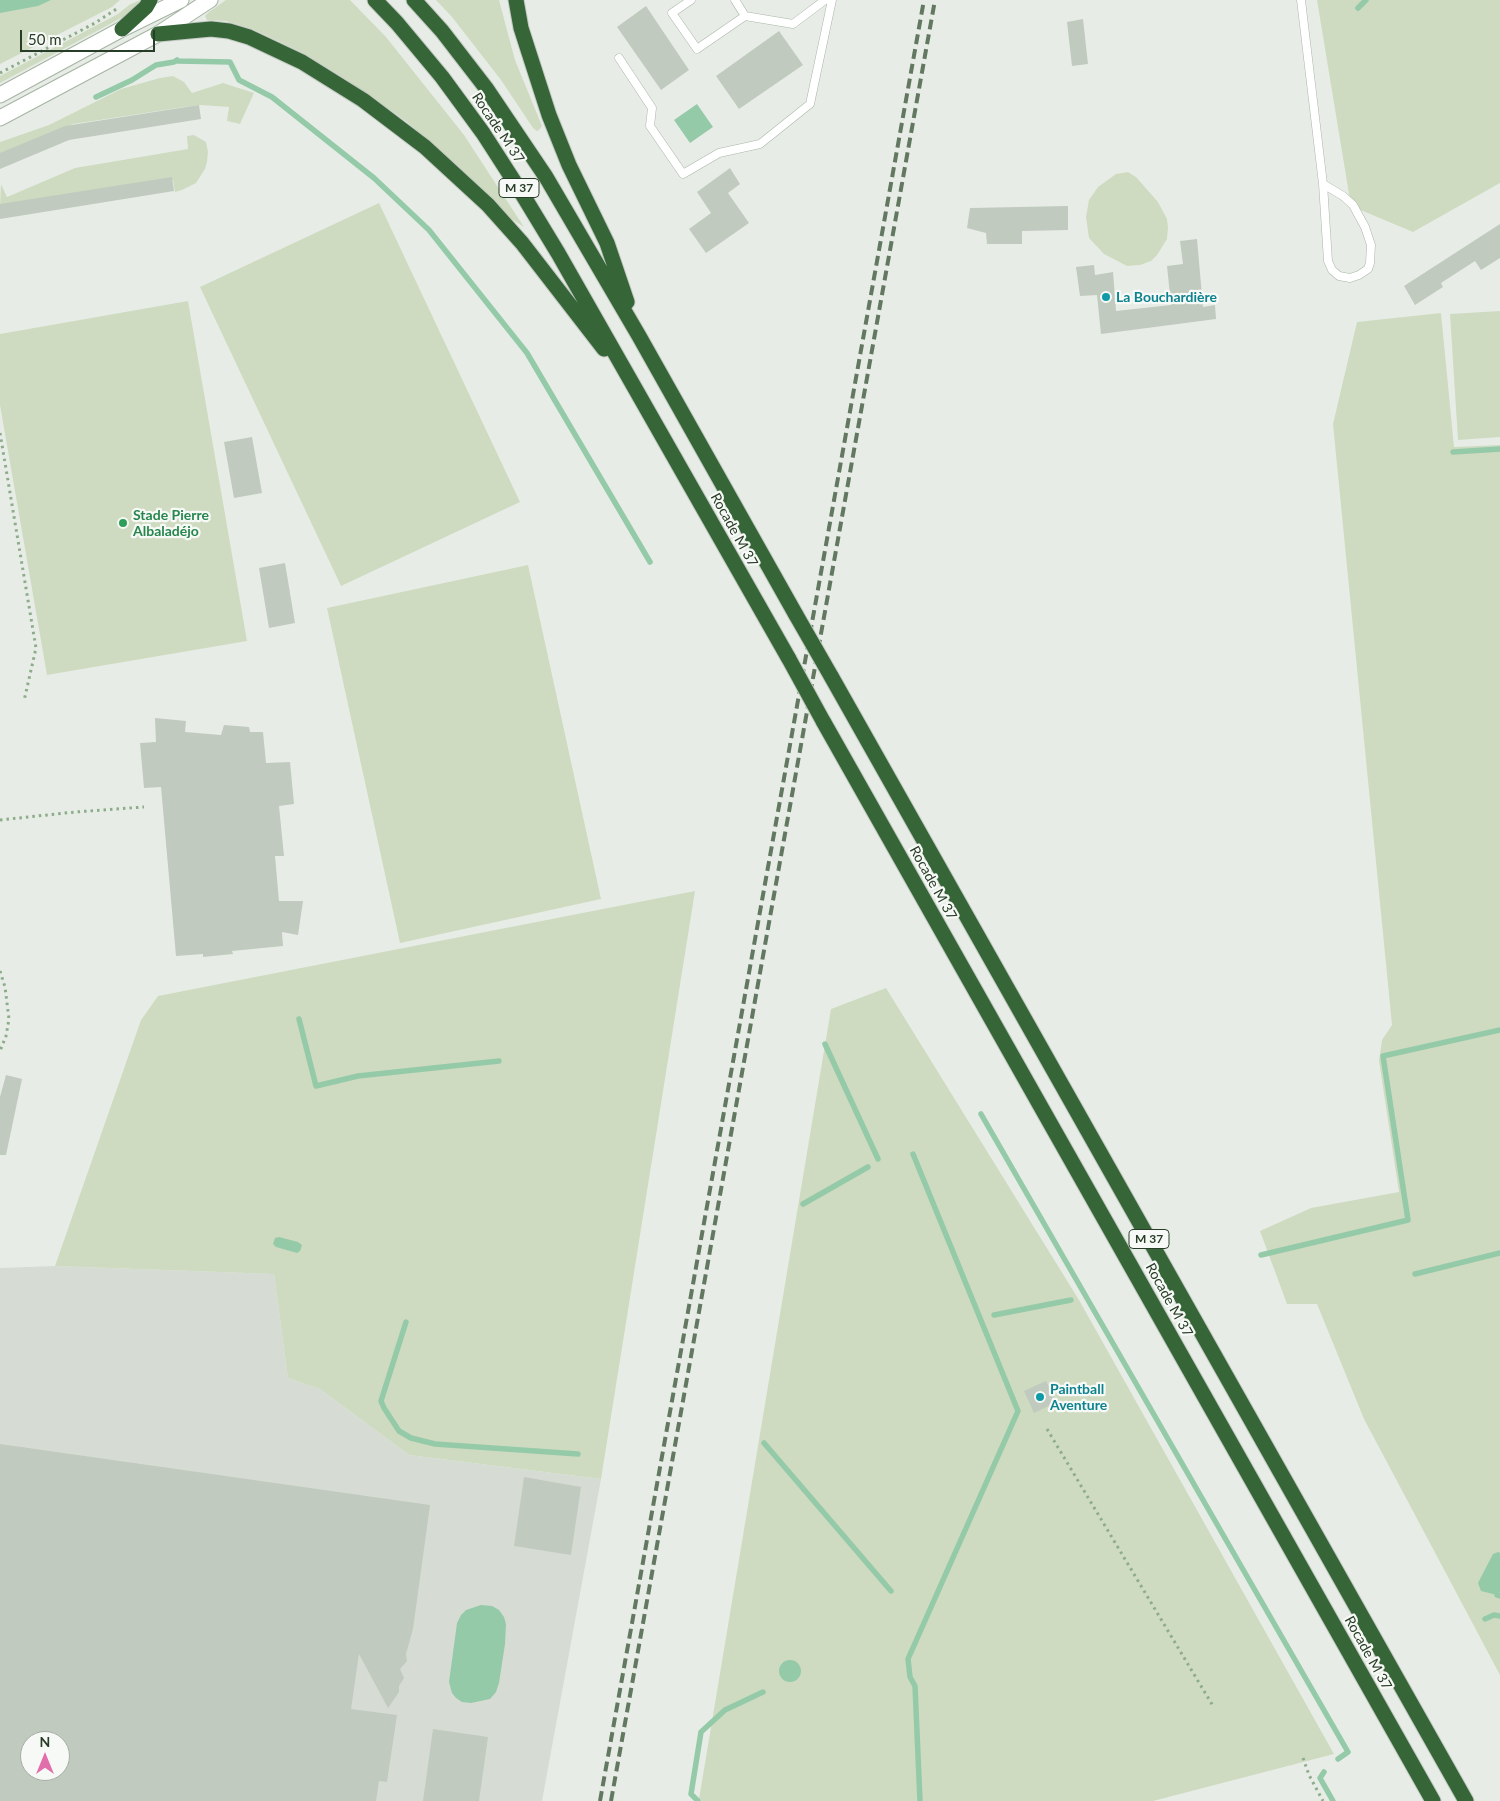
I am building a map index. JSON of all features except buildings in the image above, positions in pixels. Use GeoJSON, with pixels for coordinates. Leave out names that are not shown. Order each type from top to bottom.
{"type":"FeatureCollection","features":[{"type":"Feature","properties":{"kind":"highway"},"geometry":{"type":"LineString","coordinates":[[122,29],[146,7],[150,0]]}},
{"type":"Feature","properties":{"kind":"highway","name":"Rocade M 37"},"geometry":{"type":"LineString","coordinates":[[376,0],[442,77],[488,140],[553,245],[1433,1801]]}},
{"type":"Feature","properties":{"kind":"highway","name":"Rocade M 37"},"geometry":{"type":"LineString","coordinates":[[414,0],[464,59],[516,132],[555,192],[639,336],[1466,1801]]}},
{"type":"Feature","properties":{"kind":"highway"},"geometry":{"type":"LineString","coordinates":[[516,0],[521,28],[549,115],[569,165],[607,243],[639,336]]}},
{"type":"Feature","properties":{"kind":"highway"},"geometry":{"type":"LineString","coordinates":[[158,34],[211,29],[229,31],[250,37],[302,62],[394,122],[454,172],[488,205],[522,243],[638,393]]}},
{"type":"Feature","properties":{"kind":"street"},"geometry":{"type":"LineString","coordinates":[[0,95],[122,29],[181,0]]}},
{"type":"Feature","properties":{"kind":"street"},"geometry":{"type":"LineString","coordinates":[[0,118],[158,34],[210,0]]}},
{"type":"Feature","properties":{"kind":"lane"},"geometry":{"type":"LineString","coordinates":[[691,0],[672,13],[697,49],[745,16],[793,24],[825,0]]}},
{"type":"Feature","properties":{"kind":"lane"},"geometry":{"type":"LineString","coordinates":[[735,0],[745,16]]}},
{"type":"Feature","properties":{"kind":"lane"},"geometry":{"type":"LineString","coordinates":[[619,58],[652,108],[650,126],[683,174],[719,153],[760,144],[810,104],[832,0]]}},
{"type":"Feature","properties":{"kind":"lane"},"geometry":{"type":"LineString","coordinates":[[1301,0],[1323,184],[1328,261],[1332,270],[1339,276],[1350,278],[1359,275],[1368,269],[1370,262],[1371,245],[1365,227],[1353,205],[1343,196],[1323,184]]}},
{"type":"Feature","properties":{"kind":"path"},"geometry":{"type":"LineString","coordinates":[[0,73],[95,23],[122,5]]}},
{"type":"Feature","properties":{"kind":"path"},"geometry":{"type":"LineString","coordinates":[[0,433],[36,648],[24,701]]}},
{"type":"Feature","properties":{"kind":"path"},"geometry":{"type":"LineString","coordinates":[[0,820],[144,807]]}},
{"type":"Feature","properties":{"kind":"path"},"geometry":{"type":"LineString","coordinates":[[0,971],[6,987],[9,1019],[6,1036],[0,1051]]}},
{"type":"Feature","properties":{"kind":"path"},"geometry":{"type":"LineString","coordinates":[[1047,1429],[1213,1706]]}},
{"type":"Feature","properties":{"kind":"path"},"geometry":{"type":"LineString","coordinates":[[1303,1758],[1309,1775],[1323,1801]]}},
{"type":"Feature","properties":{"kind":"shaded area"},"geometry":{"type":"Polygon","coordinates":[[[0,0],[120,0],[112,7],[0,64],[0,0]]]}},
{"type":"Feature","properties":{"kind":"shaded area"},"geometry":{"type":"Polygon","coordinates":[[[0,0],[51,0],[38,6],[0,13],[0,0]]]}},
{"type":"Feature","properties":{"kind":"shaded area"},"geometry":{"type":"Polygon","coordinates":[[[140,0],[123,17],[0,83],[0,76],[118,14],[129,5],[140,0]]]}},
{"type":"Feature","properties":{"kind":"shaded area"},"geometry":{"type":"Polygon","coordinates":[[[226,0],[350,0],[386,37],[464,135],[524,227],[510,218],[463,172],[407,122],[347,80],[303,53],[255,30],[226,21],[207,20],[205,16],[226,0]]]}},
{"type":"Feature","properties":{"kind":"shaded area"},"geometry":{"type":"Polygon","coordinates":[[[436,0],[499,0],[515,60],[542,126],[539,130],[537,131],[533,128],[501,80],[452,17],[436,0]]]}},
{"type":"Feature","properties":{"kind":"shaded area"},"geometry":{"type":"Polygon","coordinates":[[[1317,0],[1500,0],[1500,183],[1413,232],[1351,206],[1317,0]]]}},
{"type":"Feature","properties":{"kind":"shaded area"},"geometry":{"type":"Polygon","coordinates":[[[173,76],[184,82],[192,93],[223,83],[254,93],[240,124],[227,121],[229,107],[201,105],[184,107],[73,124],[0,154],[0,142],[49,125],[121,89],[173,76]]]}},
{"type":"Feature","properties":{"kind":"shaded area"},"geometry":{"type":"Polygon","coordinates":[[[697,104],[713,127],[690,143],[674,120],[697,104]]]}},
{"type":"Feature","properties":{"kind":"shaded area"},"geometry":{"type":"Polygon","coordinates":[[[194,135],[206,142],[207,162],[196,183],[182,190],[175,192],[173,180],[0,207],[1,184],[7,197],[75,168],[188,149],[187,136],[194,135]]]}},
{"type":"Feature","properties":{"kind":"shaded area"},"geometry":{"type":"Polygon","coordinates":[[[1128,172],[1136,177],[1158,202],[1167,219],[1168,227],[1167,239],[1151,261],[1140,265],[1127,266],[1104,254],[1089,238],[1086,217],[1089,200],[1098,187],[1116,174],[1128,172]]]}},
{"type":"Feature","properties":{"kind":"shaded area"},"geometry":{"type":"Polygon","coordinates":[[[379,203],[520,502],[341,586],[200,287],[379,203]]]}},
{"type":"Feature","properties":{"kind":"shaded area","name":"Stade Pierre Albaladéjo"},"geometry":{"type":"Polygon","coordinates":[[[188,301],[247,641],[47,675],[0,405],[0,334],[188,301]]]}},
{"type":"Feature","properties":{"kind":"shaded area"},"geometry":{"type":"Polygon","coordinates":[[[1500,311],[1500,437],[1458,440],[1450,314],[1500,311]]]}},
{"type":"Feature","properties":{"kind":"shaded area"},"geometry":{"type":"Polygon","coordinates":[[[1441,313],[1454,447],[1500,445],[1500,1675],[1364,1419],[1317,1304],[1287,1304],[1260,1231],[1311,1208],[1399,1192],[1379,1061],[1382,1040],[1392,1025],[1333,424],[1357,322],[1441,313]]]}},
{"type":"Feature","properties":{"kind":"shaded area"},"geometry":{"type":"Polygon","coordinates":[[[528,565],[601,899],[400,943],[327,608],[528,565]]]}},
{"type":"Feature","properties":{"kind":"shaded area"},"geometry":{"type":"Polygon","coordinates":[[[695,891],[601,1479],[409,1455],[320,1389],[288,1378],[274,1274],[55,1266],[141,1020],[158,996],[695,891]]]}},
{"type":"Feature","properties":{"kind":"shaded area"},"geometry":{"type":"Polygon","coordinates":[[[886,988],[1079,1300],[1334,1754],[1153,1801],[702,1801],[699,1799],[831,1009],[886,988]]]}},
{"type":"Feature","properties":{"kind":"shaded area"},"geometry":{"type":"Polygon","coordinates":[[[279,1237],[298,1242],[302,1245],[300,1251],[297,1253],[276,1247],[273,1244],[275,1238],[279,1237]]]}},
{"type":"Feature","properties":{"kind":"shaded area"},"geometry":{"type":"Polygon","coordinates":[[[55,1266],[274,1274],[288,1378],[320,1389],[409,1455],[601,1479],[542,1801],[0,1801],[0,1268],[55,1266]]]}},
{"type":"Feature","properties":{"kind":"shaded area"},"geometry":{"type":"Polygon","coordinates":[[[1500,1553],[1500,1592],[1497,1595],[1481,1591],[1478,1583],[1493,1554],[1500,1553]]]}},
{"type":"Feature","properties":{"kind":"shaded area"},"geometry":{"type":"Polygon","coordinates":[[[481,1605],[492,1606],[499,1610],[506,1624],[499,1683],[496,1692],[490,1699],[471,1703],[462,1702],[452,1693],[449,1682],[457,1623],[466,1610],[481,1605]]]}},
{"type":"Feature","properties":{"kind":"shaded area"},"geometry":{"type":"Polygon","coordinates":[[[790,1660],[798,1663],[801,1671],[798,1679],[790,1682],[782,1679],[779,1671],[782,1663],[790,1660]]]}},
{"type":"Feature","properties":{"kind":"waterway"},"geometry":{"type":"LineString","coordinates":[[1358,8],[1366,0]]}},
{"type":"Feature","properties":{"kind":"waterway"},"geometry":{"type":"LineString","coordinates":[[96,97],[132,80],[156,65],[177,60]]}},
{"type":"Feature","properties":{"kind":"waterway"},"geometry":{"type":"LineString","coordinates":[[177,61],[230,62],[239,80],[272,97],[374,178],[429,230],[527,353],[650,562]]}},
{"type":"Feature","properties":{"kind":"waterway"},"geometry":{"type":"LineString","coordinates":[[1453,452],[1500,449]]}},
{"type":"Feature","properties":{"kind":"waterway"},"geometry":{"type":"LineString","coordinates":[[299,1019],[316,1086],[358,1076],[499,1061]]}},
{"type":"Feature","properties":{"kind":"waterway"},"geometry":{"type":"LineString","coordinates":[[1261,1255],[1408,1220],[1383,1056],[1500,1030]]}},
{"type":"Feature","properties":{"kind":"waterway"},"geometry":{"type":"LineString","coordinates":[[825,1044],[878,1159]]}},
{"type":"Feature","properties":{"kind":"waterway"},"geometry":{"type":"LineString","coordinates":[[981,1114],[1348,1752],[1338,1759]]}},
{"type":"Feature","properties":{"kind":"waterway"},"geometry":{"type":"LineString","coordinates":[[913,1154],[1018,1411],[908,1659],[910,1677],[915,1686],[920,1801]]}},
{"type":"Feature","properties":{"kind":"waterway"},"geometry":{"type":"LineString","coordinates":[[803,1204],[868,1167]]}},
{"type":"Feature","properties":{"kind":"waterway"},"geometry":{"type":"LineString","coordinates":[[1415,1274],[1500,1253]]}},
{"type":"Feature","properties":{"kind":"waterway"},"geometry":{"type":"LineString","coordinates":[[994,1315],[1071,1300]]}},
{"type":"Feature","properties":{"kind":"waterway"},"geometry":{"type":"LineString","coordinates":[[406,1322],[381,1401],[399,1431],[411,1438],[435,1444],[578,1454]]}},
{"type":"Feature","properties":{"kind":"waterway"},"geometry":{"type":"LineString","coordinates":[[764,1443],[891,1591]]}},
{"type":"Feature","properties":{"kind":"waterway"},"geometry":{"type":"LineString","coordinates":[[1485,1619],[1494,1615],[1500,1616]]}},
{"type":"Feature","properties":{"kind":"waterway"},"geometry":{"type":"LineString","coordinates":[[698,1801],[691,1794],[701,1732],[725,1710],[763,1692]]}},
{"type":"Feature","properties":{"kind":"waterway"},"geometry":{"type":"LineString","coordinates":[[1324,1772],[1320,1778],[1333,1801]]}},
{"type":"Feature","properties":{"kind":"railway"},"geometry":{"type":"LineString","coordinates":[[600,1801],[924,0]]}},
{"type":"Feature","properties":{"kind":"railway"},"geometry":{"type":"LineString","coordinates":[[611,1801],[935,0]]}},
{"type":"Feature","properties":{"kind":"place","name":"La Bouchardière"},"geometry":{"type":"Point","coordinates":[1106,297]}},
{"type":"Feature","properties":{"kind":"place","name":"Stade Pierre Albaladéjo"},"geometry":{"type":"Point","coordinates":[123,523]}},
{"type":"Feature","properties":{"kind":"place","name":"Paintball Aventure"},"geometry":{"type":"Point","coordinates":[1040,1397]}}]}
